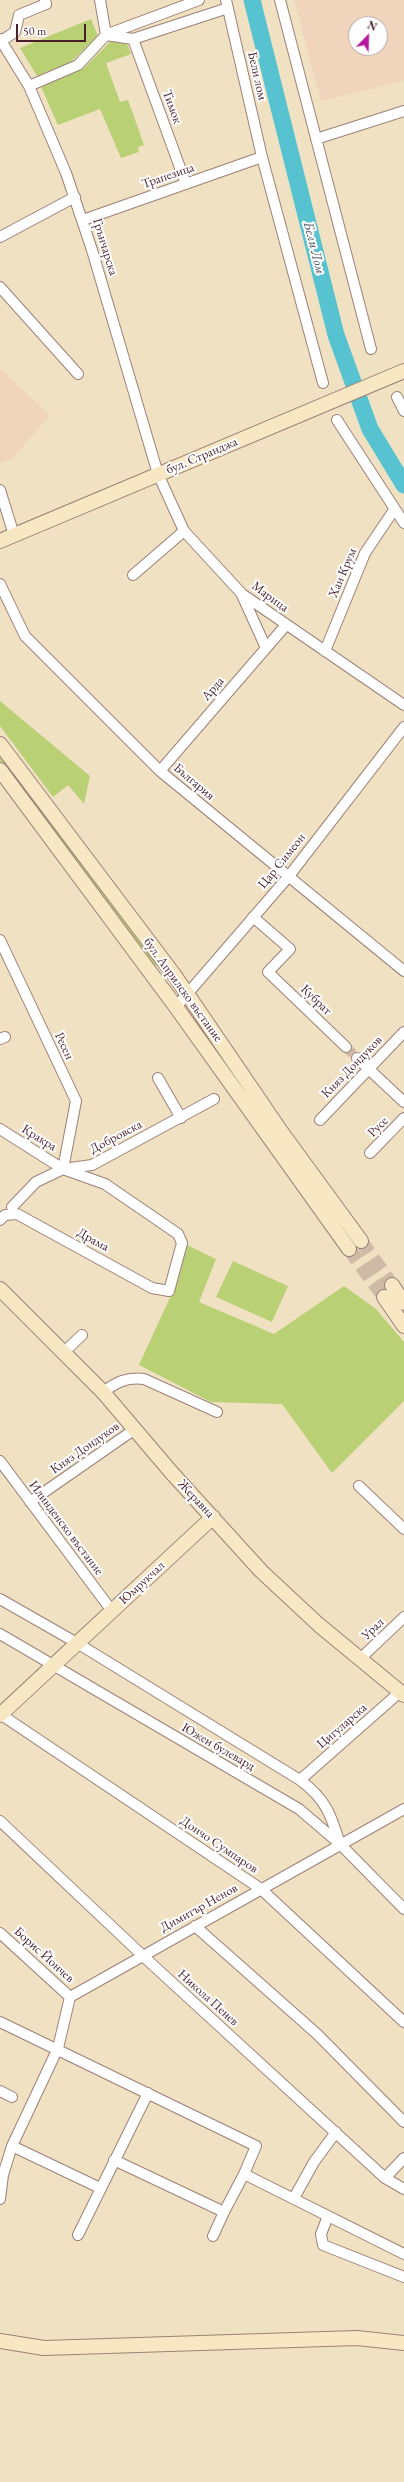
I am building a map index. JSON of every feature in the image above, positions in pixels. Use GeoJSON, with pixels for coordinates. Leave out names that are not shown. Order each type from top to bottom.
{"type":"FeatureCollection","features":[{"type":"Feature","properties":{"kind":"street"},"geometry":{"type":"LineString","coordinates":[[1,40],[14,32],[19,15],[46,4],[45,0]]}},
{"type":"Feature","properties":{"kind":"street"},"geometry":{"type":"LineString","coordinates":[[100,0],[106,34]]}},
{"type":"Feature","properties":{"kind":"street"},"geometry":{"type":"LineString","coordinates":[[29,86],[78,65],[106,34],[200,0]]}},
{"type":"Feature","properties":{"kind":"street"},"geometry":{"type":"LineString","coordinates":[[280,0],[340,237],[371,349]]}},
{"type":"Feature","properties":{"kind":"street"},"geometry":{"type":"LineString","coordinates":[[106,34],[133,39],[227,4]]}},
{"type":"Feature","properties":{"kind":"street","name":"Бели лом"},"geometry":{"type":"LineString","coordinates":[[227,4],[262,157],[323,383]]}},
{"type":"Feature","properties":{"kind":"street","name":"Тимок"},"geometry":{"type":"LineString","coordinates":[[133,39],[186,184]]}},
{"type":"Feature","properties":{"kind":"street","name":"Грънчарска"},"geometry":{"type":"LineString","coordinates":[[1,40],[29,86],[75,197],[158,474]]}},
{"type":"Feature","properties":{"kind":"street"},"geometry":{"type":"LineString","coordinates":[[316,139],[404,111]]}},
{"type":"Feature","properties":{"kind":"street","name":"Трапезица"},"geometry":{"type":"LineString","coordinates":[[83,220],[262,157]]}},
{"type":"Feature","properties":{"kind":"street"},"geometry":{"type":"LineString","coordinates":[[0,237],[75,197]]}},
{"type":"Feature","properties":{"kind":"street"},"geometry":{"type":"LineString","coordinates":[[0,287],[78,374]]}},
{"type":"Feature","properties":{"kind":"street","name":"бул. Странджа"},"geometry":{"type":"LineString","coordinates":[[0,541],[404,371]]}},
{"type":"Feature","properties":{"kind":"street"},"geometry":{"type":"LineString","coordinates":[[397,397],[404,411]]}},
{"type":"Feature","properties":{"kind":"street"},"geometry":{"type":"LineString","coordinates":[[337,420],[394,510],[404,523]]}},
{"type":"Feature","properties":{"kind":"street","name":"Марица"},"geometry":{"type":"LineString","coordinates":[[158,474],[184,531],[242,594],[404,705]]}},
{"type":"Feature","properties":{"kind":"street"},"geometry":{"type":"LineString","coordinates":[[0,490],[14,535]]}},
{"type":"Feature","properties":{"kind":"street","name":"Хан Крум"},"geometry":{"type":"LineString","coordinates":[[325,651],[365,553],[394,510]]}},
{"type":"Feature","properties":{"kind":"street"},"geometry":{"type":"LineString","coordinates":[[133,575],[184,531]]}},
{"type":"Feature","properties":{"kind":"street","name":"България"},"geometry":{"type":"LineString","coordinates":[[0,584],[25,636],[160,771],[404,971]]}},
{"type":"Feature","properties":{"kind":"street"},"geometry":{"type":"LineString","coordinates":[[242,594],[266,648]]}},
{"type":"Feature","properties":{"kind":"street","name":"Арда"},"geometry":{"type":"LineString","coordinates":[[160,771],[286,625]]}},
{"type":"Feature","properties":{"kind":"street","name":"Цар Симеон"},"geometry":{"type":"LineString","coordinates":[[176,1007],[289,876],[404,728]]}},
{"type":"Feature","properties":{"kind":"street","name":"бул. Априлско въстание"},"geometry":{"type":"LineString","coordinates":[[0,744],[187,994],[282,1133],[361,1241]]}},
{"type":"Feature","properties":{"kind":"street","name":"бул. Априлско въстание"},"geometry":{"type":"LineString","coordinates":[[0,770],[176,1007],[349,1249]]}},
{"type":"Feature","properties":{"kind":"street","name":"Кубрат"},"geometry":{"type":"LineString","coordinates":[[253,917],[290,949],[268,972],[346,1047]]}},
{"type":"Feature","properties":{"kind":"street","name":"Ресен"},"geometry":{"type":"LineString","coordinates":[[0,940],[3,955],[76,1100],[63,1169]]}},
{"type":"Feature","properties":{"kind":"street","name":"Княз Дондуков"},"geometry":{"type":"LineString","coordinates":[[320,1120],[404,1032]]}},
{"type":"Feature","properties":{"kind":"street"},"geometry":{"type":"LineString","coordinates":[[357,1058],[404,1102]]}},
{"type":"Feature","properties":{"kind":"street"},"geometry":{"type":"LineString","coordinates":[[158,1078],[181,1118]]}},
{"type":"Feature","properties":{"kind":"street","name":"Добровска"},"geometry":{"type":"LineString","coordinates":[[12,1207],[36,1182],[63,1169],[92,1165],[214,1099]]}},
{"type":"Feature","properties":{"kind":"street","name":"Русе"},"geometry":{"type":"LineString","coordinates":[[370,1153],[404,1118]]}},
{"type":"Feature","properties":{"kind":"street","name":"Кракра"},"geometry":{"type":"LineString","coordinates":[[0,1129],[63,1169],[104,1184],[178,1234],[182,1243],[169,1291]]}},
{"type":"Feature","properties":{"kind":"street","name":"Драма"},"geometry":{"type":"LineString","coordinates":[[2,1218],[17,1214],[152,1288],[169,1291]]}},
{"type":"Feature","properties":{"kind":"street"},"geometry":{"type":"LineString","coordinates":[[392,1285],[404,1303]]}},
{"type":"Feature","properties":{"kind":"street","name":"Жеравна"},"geometry":{"type":"LineString","coordinates":[[0,1289],[103,1392],[261,1571],[319,1625],[402,1694]]}},
{"type":"Feature","properties":{"kind":"street"},"geometry":{"type":"LineString","coordinates":[[384,1297],[404,1326]]}},
{"type":"Feature","properties":{"kind":"street"},"geometry":{"type":"LineString","coordinates":[[64,1352],[82,1335]]}},
{"type":"Feature","properties":{"kind":"street"},"geometry":{"type":"LineString","coordinates":[[103,1392],[118,1381],[131,1377],[144,1379],[217,1412]]}},
{"type":"Feature","properties":{"kind":"street","name":"Княз Дондуков"},"geometry":{"type":"LineString","coordinates":[[30,1502],[135,1429]]}},
{"type":"Feature","properties":{"kind":"street","name":"Илинденско въстание"},"geometry":{"type":"LineString","coordinates":[[0,1461],[112,1610]]}},
{"type":"Feature","properties":{"kind":"street"},"geometry":{"type":"LineString","coordinates":[[359,1486],[404,1529]]}},
{"type":"Feature","properties":{"kind":"street","name":"Юмрукчал"},"geometry":{"type":"LineString","coordinates":[[56,1663],[213,1517]]}},
{"type":"Feature","properties":{"kind":"street"},"geometry":{"type":"LineString","coordinates":[[0,1599],[74,1646],[300,1780],[314,1790],[332,1816],[340,1844]]}},
{"type":"Feature","properties":{"kind":"street","name":"Урал"},"geometry":{"type":"LineString","coordinates":[[360,1659],[404,1617]]}},
{"type":"Feature","properties":{"kind":"street","name":"Южен булевард"},"geometry":{"type":"LineString","coordinates":[[0,1634],[56,1663],[299,1809],[340,1844],[404,1909]]}},
{"type":"Feature","properties":{"kind":"street"},"geometry":{"type":"LineString","coordinates":[[0,1714],[56,1663]]}},
{"type":"Feature","properties":{"kind":"street","name":"Цигуларска"},"geometry":{"type":"LineString","coordinates":[[300,1780],[402,1694]]}},
{"type":"Feature","properties":{"kind":"street","name":"Дончо Сумпаров"},"geometry":{"type":"LineString","coordinates":[[0,1714],[261,1889],[404,2022]]}},
{"type":"Feature","properties":{"kind":"street","name":"Димитър Ненов"},"geometry":{"type":"LineString","coordinates":[[70,1997],[142,1955],[404,1809]]}},
{"type":"Feature","properties":{"kind":"street","name":"Никола Пенев"},"geometry":{"type":"LineString","coordinates":[[0,1821],[142,1955],[385,2178],[404,2188]]}},
{"type":"Feature","properties":{"kind":"street"},"geometry":{"type":"LineString","coordinates":[[195,1926],[317,2034],[404,2122]]}},
{"type":"Feature","properties":{"kind":"street","name":"Борис Йончев"},"geometry":{"type":"LineString","coordinates":[[0,1933],[70,1997]]}},
{"type":"Feature","properties":{"kind":"street"},"geometry":{"type":"LineString","coordinates":[[0,2200],[3,2175],[12,2146],[58,2048],[70,1997]]}},
{"type":"Feature","properties":{"kind":"street"},"geometry":{"type":"LineString","coordinates":[[0,2022],[58,2048],[256,2146],[244,2174],[213,2236]]}},
{"type":"Feature","properties":{"kind":"street"},"geometry":{"type":"LineString","coordinates":[[0,2091],[12,2097]]}},
{"type":"Feature","properties":{"kind":"street"},"geometry":{"type":"LineString","coordinates":[[78,2235],[148,2093]]}},
{"type":"Feature","properties":{"kind":"street"},"geometry":{"type":"LineString","coordinates":[[294,2198],[314,2162],[336,2132]]}},
{"type":"Feature","properties":{"kind":"street"},"geometry":{"type":"LineString","coordinates":[[12,2146],[100,2188]]}},
{"type":"Feature","properties":{"kind":"street"},"geometry":{"type":"LineString","coordinates":[[385,2178],[404,2158]]}},
{"type":"Feature","properties":{"kind":"street"},"geometry":{"type":"LineString","coordinates":[[114,2160],[224,2212]]}},
{"type":"Feature","properties":{"kind":"street"},"geometry":{"type":"LineString","coordinates":[[244,2174],[404,2254]]}},
{"type":"Feature","properties":{"kind":"street"},"geometry":{"type":"LineString","coordinates":[[328,2216],[321,2234],[323,2245],[404,2277]]}},
{"type":"Feature","properties":{"kind":"street"},"geometry":{"type":"LineString","coordinates":[[0,2341],[44,2348],[357,2338],[404,2343]]}},
{"type":"Feature","properties":{"kind":"shaded area"},"geometry":{"type":"Polygon","coordinates":[[[294,0],[404,0],[404,81],[321,101],[294,0]]]}},
{"type":"Feature","properties":{"kind":"shaded area"},"geometry":{"type":"Polygon","coordinates":[[[0,369],[50,415],[13,458],[0,463],[0,369]]]}},
{"type":"Feature","properties":{"kind":"green space"},"geometry":{"type":"Polygon","coordinates":[[[91,19],[98,36],[71,62],[37,76],[20,48],[91,19]]]}},
{"type":"Feature","properties":{"kind":"green space"},"geometry":{"type":"Polygon","coordinates":[[[112,40],[127,44],[131,54],[106,63],[120,102],[128,100],[144,145],[138,147],[139,152],[121,158],[100,109],[58,125],[41,87],[84,68],[112,40]]]}},
{"type":"Feature","properties":{"kind":"green space"},"geometry":{"type":"Polygon","coordinates":[[[0,701],[90,776],[84,804],[68,785],[53,797],[0,726],[0,701]]]}},
{"type":"Feature","properties":{"kind":"green space"},"geometry":{"type":"Polygon","coordinates":[[[0,757],[157,964],[155,967],[0,761],[0,757]]]}},
{"type":"Feature","properties":{"kind":"green space"},"geometry":{"type":"Polygon","coordinates":[[[187,1245],[216,1259],[199,1302],[274,1334],[344,1286],[376,1309],[404,1342],[404,1401],[332,1473],[282,1404],[211,1402],[139,1365],[172,1293],[187,1245]]]}},
{"type":"Feature","properties":{"kind":"green space"},"geometry":{"type":"Polygon","coordinates":[[[233,1261],[288,1286],[272,1322],[216,1297],[233,1261]]]}},
{"type":"Feature","properties":{"kind":"waterway","name":"Бели Лом"},"geometry":{"type":"LineString","coordinates":[[252,0],[336,335],[370,429],[404,485]]}},
{"type":"Feature","properties":{"kind":"tunnel"},"geometry":{"type":"LineString","coordinates":[[346,1047],[357,1058]]}},
{"type":"Feature","properties":{"kind":"tunnel"},"geometry":{"type":"LineString","coordinates":[[361,1241],[392,1285]]}},
{"type":"Feature","properties":{"kind":"tunnel"},"geometry":{"type":"LineString","coordinates":[[349,1249],[384,1297]]}}]}
